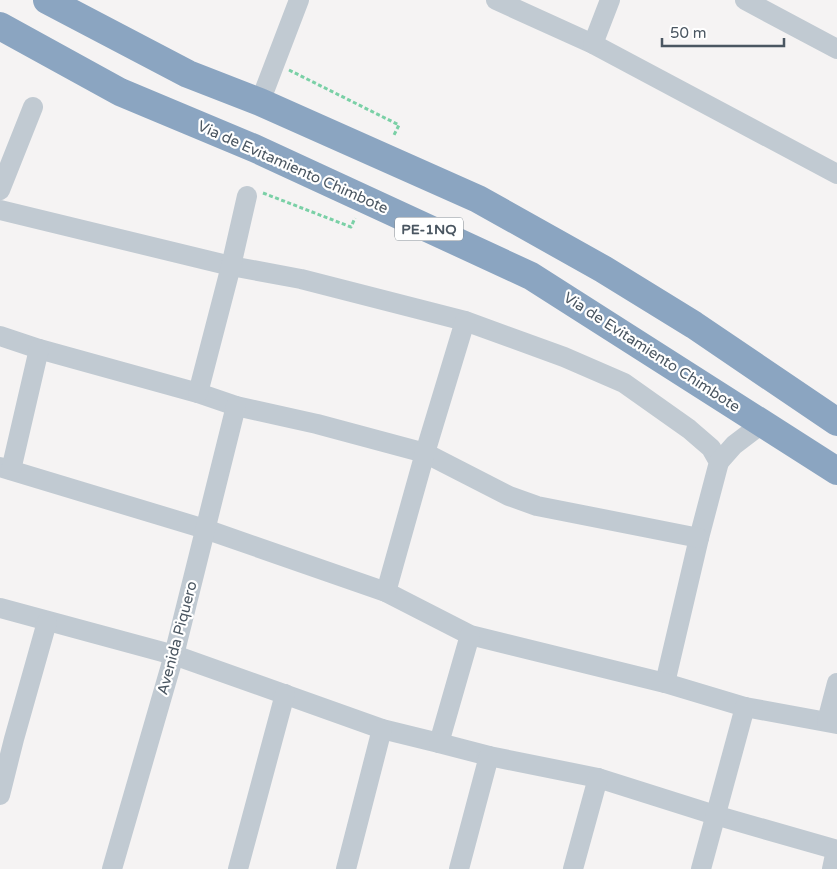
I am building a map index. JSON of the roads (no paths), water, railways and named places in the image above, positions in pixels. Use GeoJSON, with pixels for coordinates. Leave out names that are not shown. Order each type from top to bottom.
{"type":"FeatureCollection","features":[{"type":"Feature","properties":{"kind":"highway"},"geometry":{"type":"LineString","coordinates":[[47,0],[188,74],[260,102],[478,199],[603,269],[694,325],[837,422]]}},
{"type":"Feature","properties":{"kind":"highway","name":"Via de Evitamiento Chimbote"},"geometry":{"type":"LineString","coordinates":[[0,26],[120,92],[254,148],[531,276],[837,471]]}},
{"type":"Feature","properties":{"kind":"street"},"geometry":{"type":"LineString","coordinates":[[260,102],[299,0]]}},
{"type":"Feature","properties":{"kind":"street"},"geometry":{"type":"LineString","coordinates":[[496,0],[593,44],[837,174]]}},
{"type":"Feature","properties":{"kind":"street"},"geometry":{"type":"LineString","coordinates":[[593,44],[610,0]]}},
{"type":"Feature","properties":{"kind":"street"},"geometry":{"type":"LineString","coordinates":[[745,0],[837,49]]}},
{"type":"Feature","properties":{"kind":"street"},"geometry":{"type":"LineString","coordinates":[[0,190],[33,107]]}},
{"type":"Feature","properties":{"kind":"street"},"geometry":{"type":"LineString","coordinates":[[198,393],[247,196]]}},
{"type":"Feature","properties":{"kind":"street"},"geometry":{"type":"LineString","coordinates":[[0,210],[231,266],[301,279],[465,321],[564,357],[624,382],[689,429],[711,448],[720,462]]}},
{"type":"Feature","properties":{"kind":"street"},"geometry":{"type":"LineString","coordinates":[[386,592],[465,321]]}},
{"type":"Feature","properties":{"kind":"street"},"geometry":{"type":"LineString","coordinates":[[0,336],[38,349],[198,393],[236,406],[317,424],[425,453],[510,496],[537,506],[698,538]]}},
{"type":"Feature","properties":{"kind":"street"},"geometry":{"type":"LineString","coordinates":[[38,349],[5,468],[205,529],[386,592],[470,636],[665,683],[745,707],[832,723],[837,683]]}},
{"type":"Feature","properties":{"kind":"street","name":"Avenida Piquero"},"geometry":{"type":"LineString","coordinates":[[112,869],[174,655],[236,406]]}},
{"type":"Feature","properties":{"kind":"street"},"geometry":{"type":"LineString","coordinates":[[665,683],[698,538],[720,462],[734,445],[763,423]]}},
{"type":"Feature","properties":{"kind":"street"},"geometry":{"type":"LineString","coordinates":[[0,608],[174,655],[382,728],[489,756],[598,778],[716,816],[837,850],[832,869]]}},
{"type":"Feature","properties":{"kind":"street"},"geometry":{"type":"LineString","coordinates":[[0,795],[7,737],[47,622]]}},
{"type":"Feature","properties":{"kind":"street"},"geometry":{"type":"LineString","coordinates":[[439,742],[470,636]]}},
{"type":"Feature","properties":{"kind":"street"},"geometry":{"type":"LineString","coordinates":[[238,869],[285,694]]}},
{"type":"Feature","properties":{"kind":"street"},"geometry":{"type":"LineString","coordinates":[[701,869],[745,707]]}},
{"type":"Feature","properties":{"kind":"street"},"geometry":{"type":"LineString","coordinates":[[346,869],[382,728]]}},
{"type":"Feature","properties":{"kind":"street"},"geometry":{"type":"LineString","coordinates":[[459,869],[489,756]]}},
{"type":"Feature","properties":{"kind":"street"},"geometry":{"type":"LineString","coordinates":[[573,869],[598,778]]}}]}
